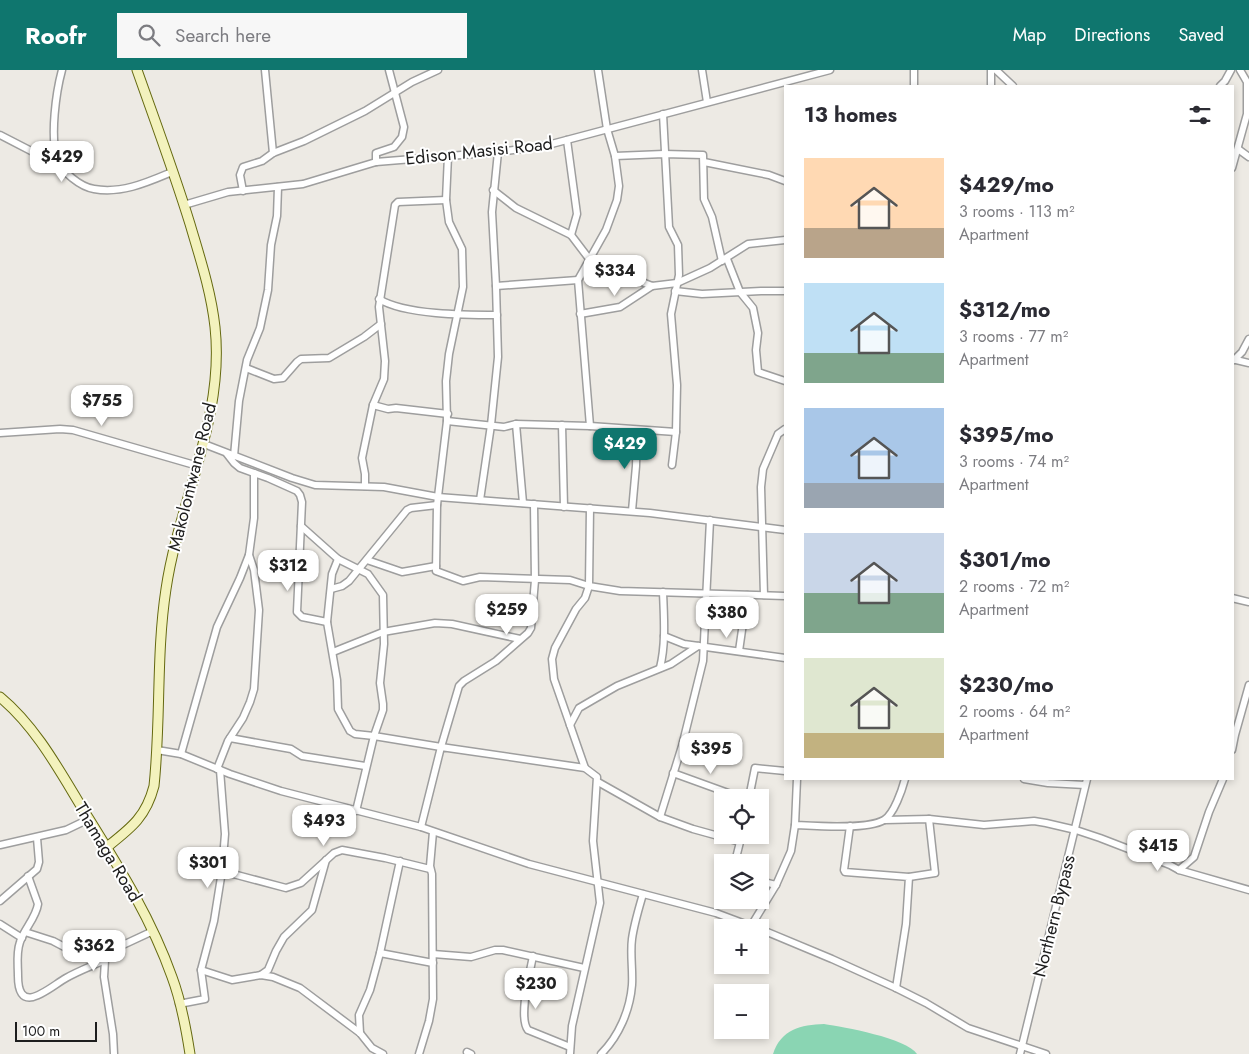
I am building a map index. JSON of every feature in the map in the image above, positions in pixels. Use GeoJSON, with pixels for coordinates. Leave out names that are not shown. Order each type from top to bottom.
{"type":"FeatureCollection","features":[{"type":"Feature","properties":{"kind":"main road","name":"Makolontwane Road"},"geometry":{"type":"LineString","coordinates":[[107,847],[130,829],[139,819],[146,808],[154,786],[161,641],[166,590],[176,542],[204,444],[214,383],[216,353],[215,327],[207,284],[184,205],[137,70]]}},
{"type":"Feature","properties":{"kind":"main road","name":"Thamaga Road"},"geometry":{"type":"LineString","coordinates":[[0,697],[41,742],[142,907],[173,978],[190,1054]]}},
{"type":"Feature","properties":{"kind":"street"},"geometry":{"type":"LineString","coordinates":[[62,70],[55,116],[57,159],[70,176],[85,186],[102,190],[134,187],[172,172]]}},
{"type":"Feature","properties":{"kind":"street"},"geometry":{"type":"LineString","coordinates":[[265,70],[273,153]]}},
{"type":"Feature","properties":{"kind":"street"},"geometry":{"type":"LineString","coordinates":[[376,162],[376,153],[394,147],[402,137],[404,127],[389,70]]}},
{"type":"Feature","properties":{"kind":"street"},"geometry":{"type":"LineString","coordinates":[[243,191],[240,175],[243,167],[262,161],[273,153],[304,141],[366,111],[394,93],[438,70]]}},
{"type":"Feature","properties":{"kind":"street"},"geometry":{"type":"LineString","coordinates":[[590,426],[578,280],[606,230],[617,200],[619,186],[615,156],[606,129],[598,70]]}},
{"type":"Feature","properties":{"kind":"street"},"geometry":{"type":"LineString","coordinates":[[702,70],[707,102]]}},
{"type":"Feature","properties":{"kind":"street","name":"Edison Masisi Road"},"geometry":{"type":"LineString","coordinates":[[184,205],[228,192],[302,184],[376,162],[498,152],[544,146],[830,70]]}},
{"type":"Feature","properties":{"kind":"street"},"geometry":{"type":"LineString","coordinates":[[914,70],[914,85]]}},
{"type":"Feature","properties":{"kind":"street"},"geometry":{"type":"LineString","coordinates":[[991,70],[991,85]]}},
{"type":"Feature","properties":{"kind":"street"},"geometry":{"type":"LineString","coordinates":[[996,70],[1012,85]]}},
{"type":"Feature","properties":{"kind":"street"},"geometry":{"type":"LineString","coordinates":[[1221,85],[1232,70]]}},
{"type":"Feature","properties":{"kind":"street"},"geometry":{"type":"LineString","coordinates":[[1234,162],[1247,114],[1248,82],[1240,70]]}},
{"type":"Feature","properties":{"kind":"street"},"geometry":{"type":"LineString","coordinates":[[662,114],[668,227],[678,245],[679,275],[671,314],[677,385],[676,432],[672,465]]}},
{"type":"Feature","properties":{"kind":"street"},"geometry":{"type":"LineString","coordinates":[[0,135],[35,153],[57,159]]}},
{"type":"Feature","properties":{"kind":"street"},"geometry":{"type":"LineString","coordinates":[[566,140],[577,214],[571,235]]}},
{"type":"Feature","properties":{"kind":"street"},"geometry":{"type":"LineString","coordinates":[[1238,149],[1249,157]]}},
{"type":"Feature","properties":{"kind":"street"},"geometry":{"type":"LineString","coordinates":[[480,500],[491,425],[498,357],[492,212],[498,152]]}},
{"type":"Feature","properties":{"kind":"street"},"geometry":{"type":"LineString","coordinates":[[615,156],[701,154],[704,157],[704,200],[712,217],[724,260],[740,292],[750,303],[758,336],[756,350],[758,372],[784,381]]}},
{"type":"Feature","properties":{"kind":"street"},"geometry":{"type":"LineString","coordinates":[[448,156],[446,200],[449,222],[462,249],[464,287],[449,354],[446,381],[448,414],[437,505],[437,572],[460,580],[480,577],[574,581],[589,586],[620,591],[784,596]]}},
{"type":"Feature","properties":{"kind":"street"},"geometry":{"type":"LineString","coordinates":[[704,162],[769,175],[784,181]]}},
{"type":"Feature","properties":{"kind":"street"},"geometry":{"type":"LineString","coordinates":[[234,456],[239,401],[250,353],[260,328],[268,290],[271,245],[278,205],[278,187]]}},
{"type":"Feature","properties":{"kind":"street"},"geometry":{"type":"LineString","coordinates":[[493,190],[516,208],[571,235],[589,263],[602,266],[652,286]]}},
{"type":"Feature","properties":{"kind":"street"},"geometry":{"type":"LineString","coordinates":[[365,486],[362,458],[373,406],[384,379],[385,361],[379,299],[395,205],[398,202],[446,200]]}},
{"type":"Feature","properties":{"kind":"street"},"geometry":{"type":"LineString","coordinates":[[580,314],[620,307],[652,286],[677,283],[724,260],[748,244],[784,240]]}},
{"type":"Feature","properties":{"kind":"street"},"geometry":{"type":"LineString","coordinates":[[496,286],[578,280]]}},
{"type":"Feature","properties":{"kind":"street"},"geometry":{"type":"LineString","coordinates":[[675,291],[702,294],[784,291]]}},
{"type":"Feature","properties":{"kind":"street"},"geometry":{"type":"LineString","coordinates":[[379,299],[389,304],[422,311],[457,315],[497,315]]}},
{"type":"Feature","properties":{"kind":"street"},"geometry":{"type":"LineString","coordinates":[[246,368],[274,379],[283,378],[301,359],[328,358],[364,337],[381,324]]}},
{"type":"Feature","properties":{"kind":"street"},"geometry":{"type":"LineString","coordinates":[[1234,358],[1242,352],[1249,339]]}},
{"type":"Feature","properties":{"kind":"street"},"geometry":{"type":"LineString","coordinates":[[1234,359],[1249,363]]}},
{"type":"Feature","properties":{"kind":"street"},"geometry":{"type":"LineString","coordinates":[[373,406],[388,410],[396,408],[448,414]]}},
{"type":"Feature","properties":{"kind":"street"},"geometry":{"type":"LineString","coordinates":[[447,421],[504,427],[516,424],[562,425],[676,432]]}},
{"type":"Feature","properties":{"kind":"street"},"geometry":{"type":"LineString","coordinates":[[516,424],[523,503]]}},
{"type":"Feature","properties":{"kind":"street"},"geometry":{"type":"LineString","coordinates":[[562,425],[564,506]]}},
{"type":"Feature","properties":{"kind":"street"},"geometry":{"type":"LineString","coordinates":[[0,433],[60,429],[73,430],[198,466]]}},
{"type":"Feature","properties":{"kind":"street"},"geometry":{"type":"LineString","coordinates":[[632,511],[637,430]]}},
{"type":"Feature","properties":{"kind":"street"},"geometry":{"type":"LineString","coordinates":[[764,595],[761,487],[763,469],[778,434],[784,430]]}},
{"type":"Feature","properties":{"kind":"street"},"geometry":{"type":"LineString","coordinates":[[204,444],[309,484],[384,487],[438,497],[632,511],[784,530]]}},
{"type":"Feature","properties":{"kind":"street"},"geometry":{"type":"LineString","coordinates":[[226,453],[234,463],[297,491],[300,495],[302,502],[297,612],[302,617],[327,622]]}},
{"type":"Feature","properties":{"kind":"street"},"geometry":{"type":"LineString","coordinates":[[181,754],[217,627],[249,555],[254,518],[254,472]]}},
{"type":"Feature","properties":{"kind":"street"},"geometry":{"type":"LineString","coordinates":[[421,827],[441,747],[459,686],[496,660],[528,633],[532,624],[535,580],[534,504]]}},
{"type":"Feature","properties":{"kind":"street"},"geometry":{"type":"LineString","coordinates":[[331,589],[342,586],[349,581],[407,510],[437,505]]}},
{"type":"Feature","properties":{"kind":"street"},"geometry":{"type":"LineString","coordinates":[[533,956],[526,998],[525,1024],[528,1030],[570,1051],[572,1026],[600,903],[593,841],[598,782],[597,778],[585,768],[554,679],[553,652],[576,609],[585,598],[589,586],[590,508]]}},
{"type":"Feature","properties":{"kind":"street"},"geometry":{"type":"LineString","coordinates":[[660,817],[698,686],[707,593],[710,520]]}},
{"type":"Feature","properties":{"kind":"street"},"geometry":{"type":"LineString","coordinates":[[301,526],[338,559],[368,574],[382,592],[384,644],[380,683],[384,704],[365,766],[356,811]]}},
{"type":"Feature","properties":{"kind":"street"},"geometry":{"type":"LineString","coordinates":[[179,1004],[205,999],[202,970],[214,921],[222,871],[225,834],[219,770],[230,738],[243,718],[254,689],[259,610],[254,570],[249,555]]}},
{"type":"Feature","properties":{"kind":"street"},"geometry":{"type":"LineString","coordinates":[[338,559],[332,574],[327,622],[337,680],[338,709],[350,731],[355,734],[585,768]]}},
{"type":"Feature","properties":{"kind":"street"},"geometry":{"type":"LineString","coordinates":[[367,560],[402,572],[436,566]]}},
{"type":"Feature","properties":{"kind":"street"},"geometry":{"type":"LineString","coordinates":[[660,668],[664,636],[663,592]]}},
{"type":"Feature","properties":{"kind":"street"},"geometry":{"type":"LineString","coordinates":[[740,651],[747,595]]}},
{"type":"Feature","properties":{"kind":"street"},"geometry":{"type":"LineString","coordinates":[[1234,598],[1249,602]]}},
{"type":"Feature","properties":{"kind":"street"},"geometry":{"type":"LineString","coordinates":[[332,652],[383,632],[435,623],[520,639]]}},
{"type":"Feature","properties":{"kind":"street"},"geometry":{"type":"LineString","coordinates":[[664,636],[675,641],[701,646],[784,658]]}},
{"type":"Feature","properties":{"kind":"street"},"geometry":{"type":"LineString","coordinates":[[570,724],[579,708],[617,686],[679,659],[701,646]]}},
{"type":"Feature","properties":{"kind":"street"},"geometry":{"type":"LineString","coordinates":[[1234,740],[1249,685]]}},
{"type":"Feature","properties":{"kind":"street"},"geometry":{"type":"LineString","coordinates":[[230,738],[291,749],[302,756],[365,766]]}},
{"type":"Feature","properties":{"kind":"street"},"geometry":{"type":"LineString","coordinates":[[156,750],[181,754],[219,770],[281,791],[421,827],[529,864],[716,912],[735,919]]}},
{"type":"Feature","properties":{"kind":"street"},"geometry":{"type":"LineString","coordinates":[[751,789],[755,768],[784,772]]}},
{"type":"Feature","properties":{"kind":"street"},"geometry":{"type":"LineString","coordinates":[[673,773],[717,789]]}},
{"type":"Feature","properties":{"kind":"street"},"geometry":{"type":"LineString","coordinates":[[758,919],[791,851],[795,825],[797,780]]}},
{"type":"Feature","properties":{"kind":"street"},"geometry":{"type":"LineString","coordinates":[[885,820],[897,802],[905,780]]}},
{"type":"Feature","properties":{"kind":"street"},"geometry":{"type":"LineString","coordinates":[[1032,780],[1086,782]]}},
{"type":"Feature","properties":{"kind":"street"},"geometry":{"type":"LineString","coordinates":[[1179,870],[1194,857],[1209,812],[1224,780]]}},
{"type":"Feature","properties":{"kind":"street"},"geometry":{"type":"LineString","coordinates":[[598,782],[660,817],[693,829],[714,833]]}},
{"type":"Feature","properties":{"kind":"street","name":"Northern Bypass"},"geometry":{"type":"LineString","coordinates":[[1021,1050],[1076,830],[1086,782]]}},
{"type":"Feature","properties":{"kind":"street"},"geometry":{"type":"LineString","coordinates":[[795,825],[832,828],[871,824],[885,820],[929,819],[990,825],[1034,821],[1076,830],[1179,870],[1249,890]]}},
{"type":"Feature","properties":{"kind":"street"},"geometry":{"type":"LineString","coordinates":[[850,826],[844,871],[909,878],[935,873],[929,819]]}},
{"type":"Feature","properties":{"kind":"street"},"geometry":{"type":"LineString","coordinates":[[0,845],[66,830],[89,820]]}},
{"type":"Feature","properties":{"kind":"street"},"geometry":{"type":"LineString","coordinates":[[419,1054],[432,1006],[432,874],[430,869],[434,832]]}},
{"type":"Feature","properties":{"kind":"street"},"geometry":{"type":"LineString","coordinates":[[0,901],[39,865],[37,838]]}},
{"type":"Feature","properties":{"kind":"street"},"geometry":{"type":"LineString","coordinates":[[222,871],[286,888],[301,883],[334,853],[342,850],[430,869]]}},
{"type":"Feature","properties":{"kind":"street"},"geometry":{"type":"LineString","coordinates":[[261,975],[268,970],[284,937],[312,910],[326,860]]}},
{"type":"Feature","properties":{"kind":"street"},"geometry":{"type":"LineString","coordinates":[[360,1033],[359,1015],[370,990],[380,953],[400,862]]}},
{"type":"Feature","properties":{"kind":"street"},"geometry":{"type":"LineString","coordinates":[[28,876],[38,904],[23,935],[18,957],[18,984],[22,994],[27,997],[38,997],[67,978],[105,960]]}},
{"type":"Feature","properties":{"kind":"street"},"geometry":{"type":"LineString","coordinates":[[896,988],[906,924],[909,878]]}},
{"type":"Feature","properties":{"kind":"street"},"geometry":{"type":"LineString","coordinates":[[769,883],[776,885]]}},
{"type":"Feature","properties":{"kind":"street"},"geometry":{"type":"LineString","coordinates":[[601,1054],[618,1032],[628,1005],[632,986],[632,938],[643,894]]}},
{"type":"Feature","properties":{"kind":"street"},"geometry":{"type":"LineString","coordinates":[[0,924],[23,935],[53,941],[72,951],[84,953],[110,951],[153,931]]}},
{"type":"Feature","properties":{"kind":"street"},"geometry":{"type":"LineString","coordinates":[[769,933],[896,988],[968,1028],[1021,1050],[1046,1054]]}},
{"type":"Feature","properties":{"kind":"street"},"geometry":{"type":"LineString","coordinates":[[433,954],[471,957],[495,950],[503,950],[584,968]]}},
{"type":"Feature","properties":{"kind":"street"},"geometry":{"type":"LineString","coordinates":[[110,951],[105,960],[104,977],[113,1034],[114,1054]]}},
{"type":"Feature","properties":{"kind":"street"},"geometry":{"type":"LineString","coordinates":[[380,953],[433,963]]}},
{"type":"Feature","properties":{"kind":"street"},"geometry":{"type":"LineString","coordinates":[[202,970],[232,980],[261,975],[281,980],[300,988],[360,1033],[372,1048],[383,1054]]}},
{"type":"Feature","properties":{"kind":"green space"},"geometry":{"type":"Polygon","coordinates":[[[824,1024],[888,1038],[911,1048],[917,1054],[773,1054],[781,1039],[793,1030],[800,1027],[824,1024]]]}}]}
